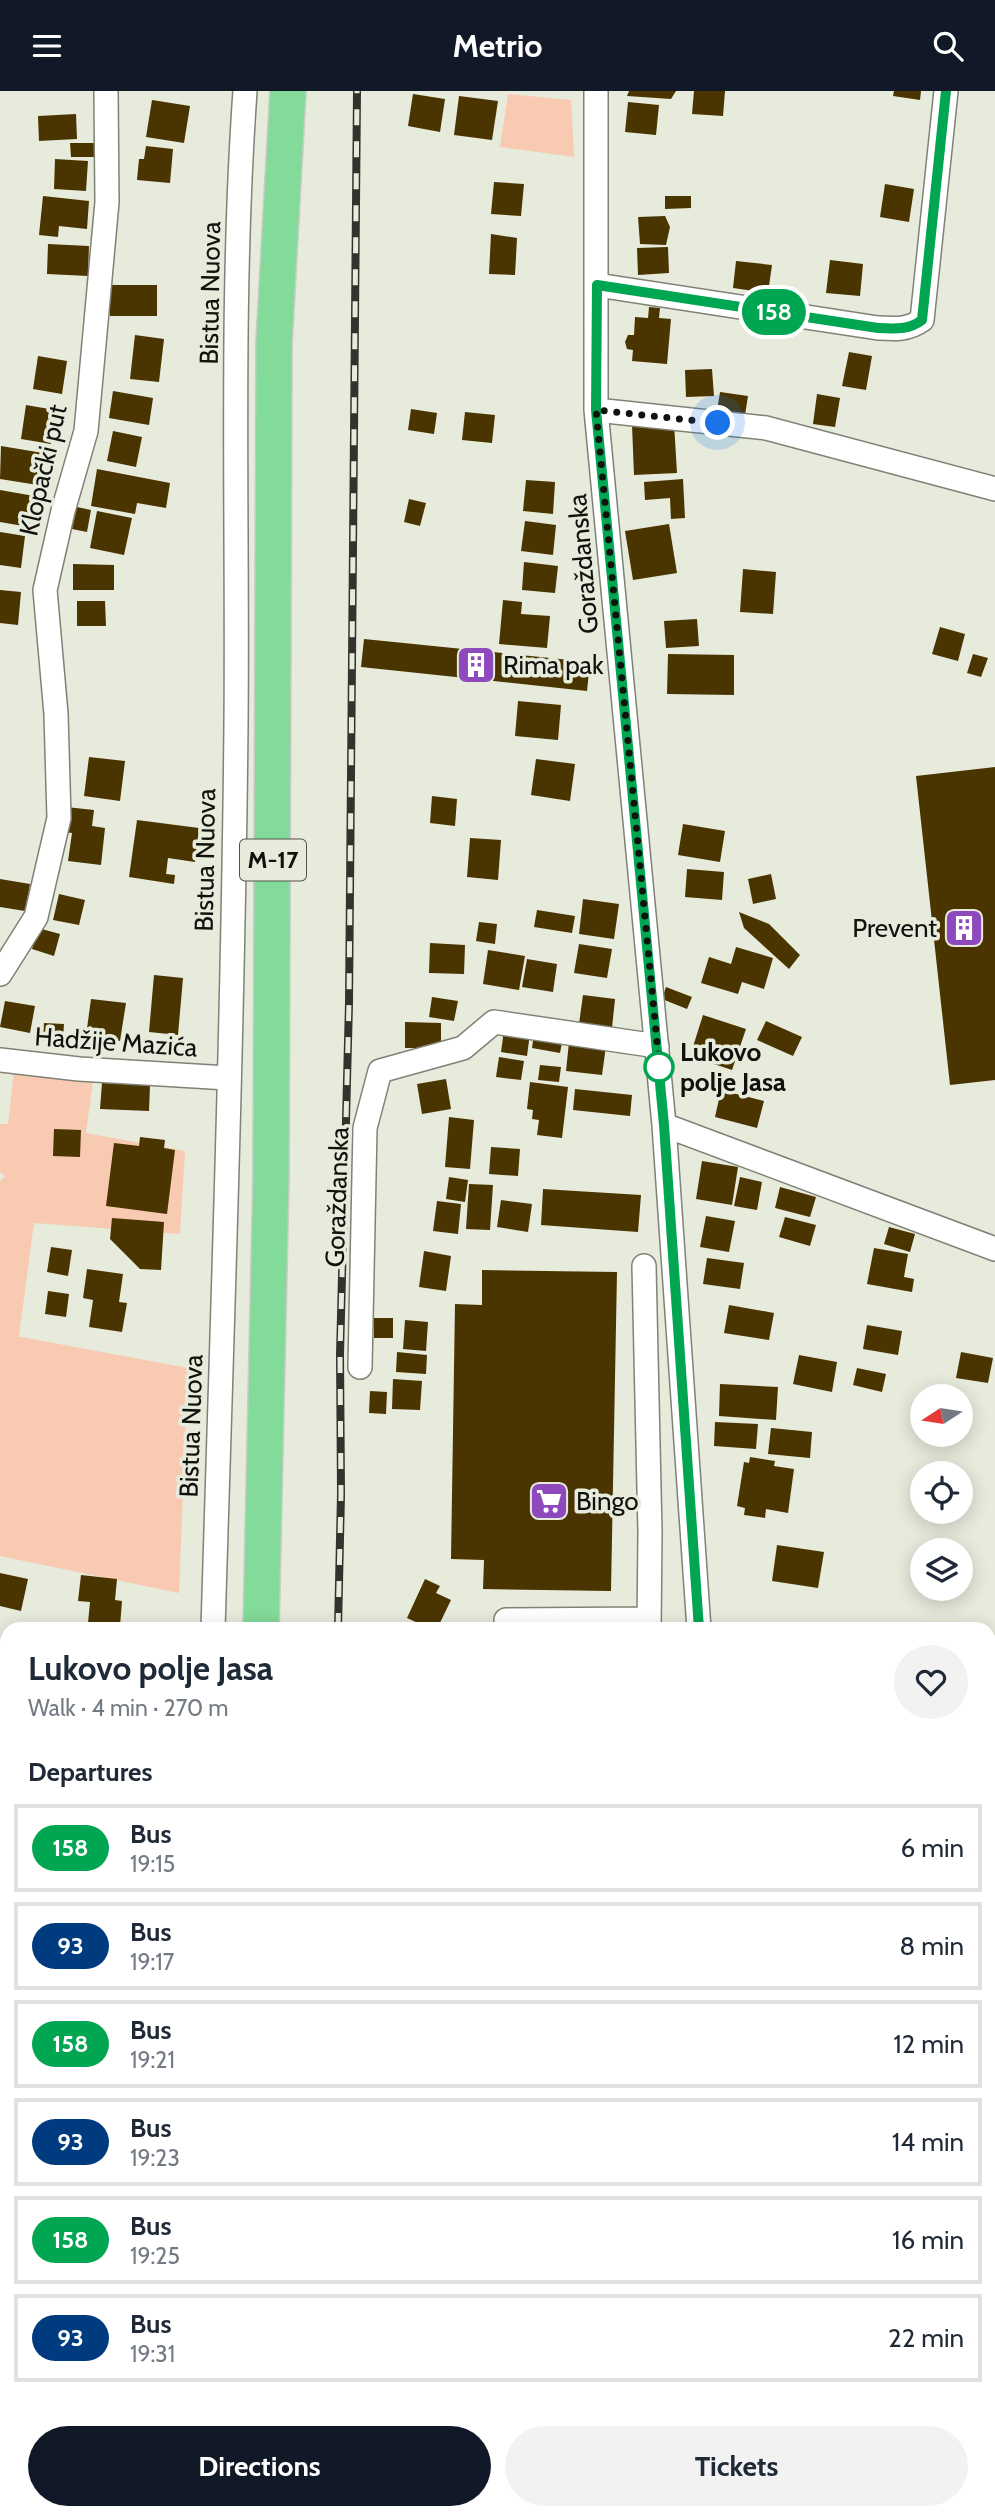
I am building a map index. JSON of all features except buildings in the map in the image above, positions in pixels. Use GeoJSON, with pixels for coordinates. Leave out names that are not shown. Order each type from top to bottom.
{"type":"FeatureCollection","features":[{"type":"Feature","properties":{"kind":"highway","name":"M-17"},"geometry":{"type":"LineString","coordinates":[[261,1622],[271,1176],[274,343],[288,91]]}},
{"type":"Feature","properties":{"kind":"street","name":"Klopački put"},"geometry":{"type":"LineString","coordinates":[[0,974],[36,917],[59,818],[56,715],[45,590],[62,511],[86,431],[107,201],[106,91]]}},
{"type":"Feature","properties":{"kind":"street","name":"Bistua Nuova"},"geometry":{"type":"LineString","coordinates":[[213,1622],[225,1272],[236,725],[238,279],[245,91]]}},
{"type":"Feature","properties":{"kind":"street","name":"Goraždanska"},"geometry":{"type":"LineString","coordinates":[[596,91],[596,410],[664,1125],[699,1622]]}},
{"type":"Feature","properties":{"kind":"street"},"geometry":{"type":"LineString","coordinates":[[597,285],[878,328],[898,330],[914,326],[922,320],[946,91]]}},
{"type":"Feature","properties":{"kind":"street"},"geometry":{"type":"LineString","coordinates":[[596,410],[766,428],[995,489]]}},
{"type":"Feature","properties":{"kind":"street","name":"Goraždanska"},"geometry":{"type":"LineString","coordinates":[[359,1367],[365,1128],[380,1071],[463,1048],[494,1023],[657,1046]]}},
{"type":"Feature","properties":{"kind":"street","name":"Hadžije Mazića"},"geometry":{"type":"LineString","coordinates":[[0,1060],[79,1069],[228,1078]]}},
{"type":"Feature","properties":{"kind":"street"},"geometry":{"type":"LineString","coordinates":[[664,1125],[995,1249]]}},
{"type":"Feature","properties":{"kind":"street"},"geometry":{"type":"LineString","coordinates":[[644,1266],[650,1533],[649,1622]]}},
{"type":"Feature","properties":{"kind":"street"},"geometry":{"type":"LineString","coordinates":[[506,1621],[554,1622]]}},
{"type":"Feature","properties":{"kind":"shaded area"},"geometry":{"type":"Polygon","coordinates":[[[508,94],[571,100],[574,157],[500,147],[508,94]]]}},
{"type":"Feature","properties":{"kind":"shaded area"},"geometry":{"type":"Polygon","coordinates":[[[14,1070],[94,1073],[86,1133],[185,1151],[180,1234],[34,1223],[19,1336],[16,1336],[188,1368],[179,1593],[0,1556],[0,1181],[5,1176],[0,1172],[0,1124],[8,1124],[14,1070]]]}},
{"type":"Feature","properties":{"kind":"railway"},"geometry":{"type":"LineString","coordinates":[[338,1622],[340,1354],[349,1003],[357,91]]}},
{"type":"Feature","properties":{"kind":"bus line","name":"158"},"geometry":{"type":"LineString","coordinates":[[699,1622],[674,1241],[596,410],[597,285],[878,328],[898,330],[914,326],[922,320],[946,91]]}},
{"type":"Feature","properties":{"kind":"place","name":"Rima pak"},"geometry":{"type":"Point","coordinates":[476,665]}},
{"type":"Feature","properties":{"kind":"place","name":"Prevent"},"geometry":{"type":"Point","coordinates":[964,928]}},
{"type":"Feature","properties":{"kind":"place","name":"Lukovo polje Jasa"},"geometry":{"type":"Point","coordinates":[659,1067]}},
{"type":"Feature","properties":{"kind":"place","name":"Bingo"},"geometry":{"type":"Point","coordinates":[549,1501]}},
{"type":"Feature","properties":{"kind":"route"},"geometry":{"type":"LineString","coordinates":[[659,1067],[660,1073],[596,410],[718,423]]}}]}
